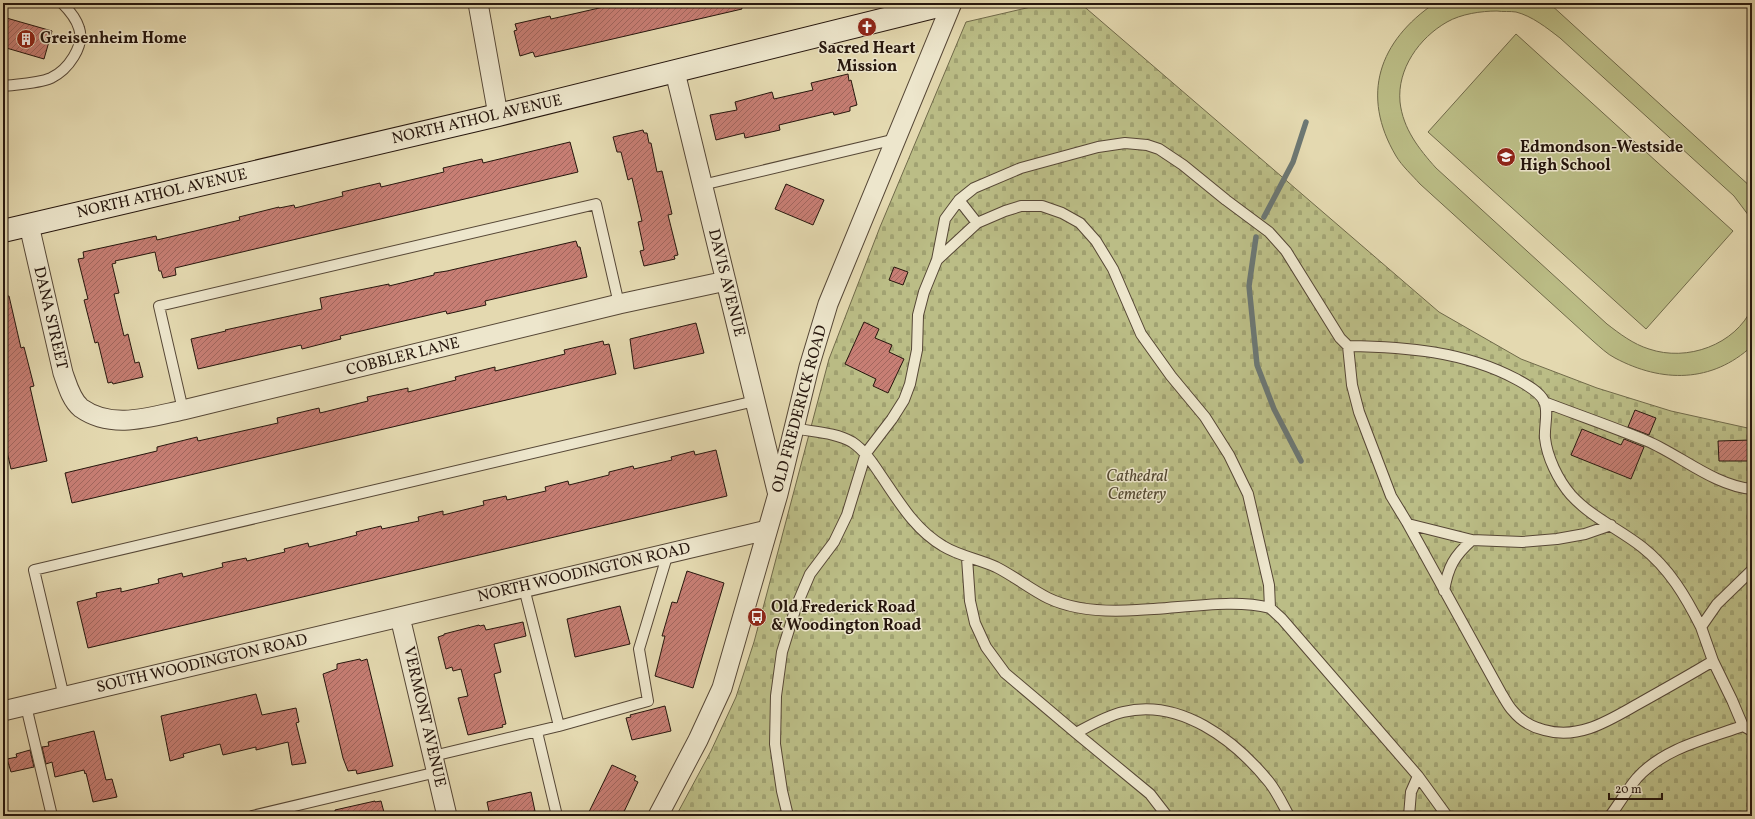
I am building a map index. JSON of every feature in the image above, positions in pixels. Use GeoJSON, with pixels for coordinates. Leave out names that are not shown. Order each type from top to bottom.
{"type":"FeatureCollection","features":[{"type":"Feature","properties":{"kind":"street"},"geometry":{"type":"LineString","coordinates":[[478,3],[498,115]]}},
{"type":"Feature","properties":{"kind":"street","name":"NORTH ATHOL AVENUE"},"geometry":{"type":"LineString","coordinates":[[3,231],[498,115],[951,3]]}},
{"type":"Feature","properties":{"kind":"street","name":"OLD FREDERICK ROAD"},"geometry":{"type":"LineString","coordinates":[[658,816],[698,740],[722,688],[778,494],[793,428],[828,304],[951,3]]}},
{"type":"Feature","properties":{"kind":"street","name":"DAVIS AVENUE"},"geometry":{"type":"LineString","coordinates":[[675,72],[778,494]]}},
{"type":"Feature","properties":{"kind":"street","name":"DANA STREET"},"geometry":{"type":"LineString","coordinates":[[29,225],[62,373],[69,390],[81,407]]}},
{"type":"Feature","properties":{"kind":"street","name":"COBBLER LANE"},"geometry":{"type":"LineString","coordinates":[[81,407],[115,421],[133,421],[619,304],[726,281]]}},
{"type":"Feature","properties":{"kind":"street","name":"NORTH WOODINGTON ROAD"},"geometry":{"type":"LineString","coordinates":[[400,617],[768,530]]}},
{"type":"Feature","properties":{"kind":"street","name":"SOUTH WOODINGTON ROAD"},"geometry":{"type":"LineString","coordinates":[[3,712],[400,617]]}},
{"type":"Feature","properties":{"kind":"street","name":"VERMONT AVENUE"},"geometry":{"type":"LineString","coordinates":[[400,617],[447,816]]}},
{"type":"Feature","properties":{"kind":"lane"},"geometry":{"type":"LineString","coordinates":[[3,86],[52,78],[75,56],[80,41],[80,29],[73,14],[62,3]]}},
{"type":"Feature","properties":{"kind":"lane"},"geometry":{"type":"LineString","coordinates":[[702,185],[896,139]]}},
{"type":"Feature","properties":{"kind":"lane"},"geometry":{"type":"LineString","coordinates":[[788,816],[782,790],[775,744],[776,696],[782,652],[796,607],[810,574],[834,542],[847,515],[866,453],[892,419],[904,400],[910,384],[917,350],[918,315],[924,292],[937,260],[945,219],[959,200],[974,188],[1021,168],[1098,147],[1125,143],[1147,145],[1159,149],[1183,165],[1269,232],[1286,251],[1340,338],[1348,346],[1352,385],[1359,412],[1391,496],[1408,524],[1501,694],[1513,711],[1525,722],[1539,729],[1556,734],[1588,730],[1606,722],[1713,661]]}},
{"type":"Feature","properties":{"kind":"lane"},"geometry":{"type":"LineString","coordinates":[[959,200],[978,223]]}},
{"type":"Feature","properties":{"kind":"lane"},"geometry":{"type":"LineString","coordinates":[[183,410],[159,306],[596,204],[619,304]]}},
{"type":"Feature","properties":{"kind":"lane"},"geometry":{"type":"LineString","coordinates":[[937,260],[978,223],[1005,211],[1016,208],[1042,206],[1062,213],[1080,223],[1096,241],[1113,269],[1141,334],[1171,376],[1205,417],[1229,455],[1248,494],[1270,585],[1270,608]]}},
{"type":"Feature","properties":{"kind":"lane"},"geometry":{"type":"LineString","coordinates":[[1348,346],[1402,347],[1434,351],[1471,360],[1498,370],[1526,384],[1539,394],[1544,402],[1546,414],[1545,438],[1550,456],[1558,475],[1570,494],[1588,512],[1611,525],[1642,547],[1663,567],[1690,605],[1701,627],[1713,661],[1732,700],[1748,728],[1676,748],[1637,778],[1610,816]]}},
{"type":"Feature","properties":{"kind":"lane"},"geometry":{"type":"LineString","coordinates":[[64,697],[34,570],[755,401]]}},
{"type":"Feature","properties":{"kind":"lane"},"geometry":{"type":"LineString","coordinates":[[1544,402],[1648,442],[1711,476],[1742,488],[1752,489]]}},
{"type":"Feature","properties":{"kind":"lane"},"geometry":{"type":"LineString","coordinates":[[793,428],[835,436],[851,442],[866,453],[911,518],[927,536],[944,547],[967,558],[996,567],[1049,598],[1075,608],[1136,610],[1238,604],[1256,604],[1270,608],[1282,619],[1418,776],[1448,816]]}},
{"type":"Feature","properties":{"kind":"lane"},"geometry":{"type":"LineString","coordinates":[[1408,524],[1472,540],[1522,542],[1557,540],[1585,534],[1611,525]]}},
{"type":"Feature","properties":{"kind":"lane"},"geometry":{"type":"LineString","coordinates":[[1444,591],[1447,573],[1458,552],[1472,540]]}},
{"type":"Feature","properties":{"kind":"lane"},"geometry":{"type":"LineString","coordinates":[[252,816],[435,764],[536,732],[648,701],[639,649],[668,553]]}},
{"type":"Feature","properties":{"kind":"lane"},"geometry":{"type":"LineString","coordinates":[[967,558],[970,601],[975,623],[986,647],[1005,673],[1150,794],[1166,816]]}},
{"type":"Feature","properties":{"kind":"lane"},"geometry":{"type":"LineString","coordinates":[[1701,627],[1717,604],[1752,570]]}},
{"type":"Feature","properties":{"kind":"lane"},"geometry":{"type":"LineString","coordinates":[[524,588],[559,726]]}},
{"type":"Feature","properties":{"kind":"lane"},"geometry":{"type":"LineString","coordinates":[[26,706],[52,816]]}},
{"type":"Feature","properties":{"kind":"lane"},"geometry":{"type":"LineString","coordinates":[[1076,733],[1105,718],[1145,709],[1190,718],[1213,732],[1243,754],[1270,783],[1289,816]]}},
{"type":"Feature","properties":{"kind":"lane"},"geometry":{"type":"LineString","coordinates":[[536,732],[557,816]]}},
{"type":"Feature","properties":{"kind":"lane"},"geometry":{"type":"LineString","coordinates":[[1409,816],[1411,792],[1418,776]]}},
{"type":"Feature","properties":{"kind":"green space","name":"Cathedral Cemetery"},"geometry":{"type":"Polygon","coordinates":[[[1048,3],[1080,3],[1439,312],[1521,359],[1597,388],[1671,411],[1752,429],[1752,816],[676,816],[711,751],[736,697],[754,642],[829,359],[880,227],[966,22],[1048,3]]]}},
{"type":"Feature","properties":{"kind":"green space"},"geometry":{"type":"Polygon","coordinates":[[[1435,3],[1549,3],[1752,188],[1752,220],[1734,196],[1560,38],[1534,19],[1516,12],[1484,12],[1465,15],[1453,19],[1427,37],[1419,46],[1406,66],[1400,90],[1400,102],[1404,121],[1413,138],[1436,168],[1607,324],[1632,342],[1649,349],[1664,352],[1679,353],[1694,351],[1722,341],[1734,332],[1744,321],[1752,308],[1752,346],[1737,358],[1720,367],[1703,373],[1686,375],[1668,375],[1651,372],[1615,358],[1593,341],[1420,184],[1407,170],[1396,156],[1385,133],[1379,112],[1378,91],[1381,71],[1389,52],[1400,34],[1416,18],[1435,3]]]}},
{"type":"Feature","properties":{"kind":"green space"},"geometry":{"type":"Polygon","coordinates":[[[1516,34],[1733,231],[1646,329],[1428,132],[1516,34]]]}},
{"type":"Feature","properties":{"kind":"building"},"geometry":{"type":"Polygon","coordinates":[[[621,3],[741,3],[742,9],[535,57],[533,52],[520,56],[514,31],[517,30],[515,24],[550,16],[551,19],[621,3]]]}},
{"type":"Feature","properties":{"kind":"building","name":"Greisenheim Home"},"geometry":{"type":"Polygon","coordinates":[[[3,17],[52,31],[44,59],[3,47],[3,17]]]}},
{"type":"Feature","properties":{"kind":"building"},"geometry":{"type":"Polygon","coordinates":[[[848,74],[849,81],[851,80],[857,105],[850,107],[850,111],[834,115],[833,112],[779,125],[780,130],[745,138],[744,133],[716,140],[710,115],[737,110],[735,102],[772,92],[774,99],[813,90],[811,83],[848,74]]]}},
{"type":"Feature","properties":{"kind":"building"},"geometry":{"type":"Polygon","coordinates":[[[643,130],[644,133],[647,133],[649,143],[651,143],[657,172],[662,171],[672,214],[668,215],[678,255],[674,256],[675,259],[644,266],[640,251],[644,250],[638,222],[642,221],[632,178],[628,180],[621,152],[617,152],[613,137],[643,130]]]}},
{"type":"Feature","properties":{"kind":"building"},"geometry":{"type":"Polygon","coordinates":[[[570,142],[578,172],[175,268],[176,275],[163,278],[161,271],[159,271],[155,252],[115,261],[116,263],[112,264],[119,293],[114,294],[124,336],[128,334],[135,363],[139,362],[143,377],[113,384],[112,382],[108,383],[98,342],[95,343],[84,300],[88,299],[78,259],[84,258],[83,252],[156,236],[157,240],[240,220],[239,217],[279,207],[294,205],[295,208],[343,196],[342,192],[380,183],[381,187],[444,172],[443,168],[482,159],[483,163],[570,142]]]}},
{"type":"Feature","properties":{"kind":"building"},"geometry":{"type":"Polygon","coordinates":[[[786,184],[824,200],[813,225],[775,209],[786,184]]]}},
{"type":"Feature","properties":{"kind":"building"},"geometry":{"type":"Polygon","coordinates":[[[576,241],[578,247],[580,247],[587,277],[485,301],[486,305],[447,314],[446,311],[340,336],[341,339],[302,349],[301,345],[198,369],[191,339],[322,309],[320,298],[389,284],[389,286],[434,275],[434,273],[576,241]]]}},
{"type":"Feature","properties":{"kind":"building"},"geometry":{"type":"Polygon","coordinates":[[[894,267],[908,272],[903,285],[889,280],[894,267]]]}},
{"type":"Feature","properties":{"kind":"building"},"geometry":{"type":"Polygon","coordinates":[[[3,296],[9,296],[21,348],[24,347],[34,386],[30,387],[47,461],[11,469],[3,434],[3,296]]]}},
{"type":"Feature","properties":{"kind":"building"},"geometry":{"type":"Polygon","coordinates":[[[864,322],[879,329],[875,338],[892,345],[889,352],[904,359],[888,393],[873,386],[876,379],[845,364],[864,322]]]}},
{"type":"Feature","properties":{"kind":"building"},"geometry":{"type":"Polygon","coordinates":[[[696,323],[704,353],[634,369],[630,339],[696,323]]]}},
{"type":"Feature","properties":{"kind":"building"},"geometry":{"type":"Polygon","coordinates":[[[603,341],[604,345],[609,344],[616,374],[72,503],[65,473],[157,451],[157,447],[197,437],[198,441],[278,423],[277,418],[319,408],[320,413],[368,401],[367,397],[408,388],[408,392],[456,380],[455,377],[495,367],[495,371],[549,358],[565,354],[564,350],[603,341]]]}},
{"type":"Feature","properties":{"kind":"building"},"geometry":{"type":"Polygon","coordinates":[[[1635,410],[1656,418],[1649,435],[1628,427],[1635,410]]]}},
{"type":"Feature","properties":{"kind":"building"},"geometry":{"type":"Polygon","coordinates":[[[1582,429],[1621,445],[1624,439],[1644,447],[1631,479],[1571,455],[1582,429]]]}},
{"type":"Feature","properties":{"kind":"building"},"geometry":{"type":"Polygon","coordinates":[[[1752,440],[1752,461],[1719,461],[1718,441],[1752,440]]]}},
{"type":"Feature","properties":{"kind":"building"},"geometry":{"type":"Polygon","coordinates":[[[716,450],[727,496],[88,648],[77,602],[97,597],[96,593],[121,588],[121,592],[159,583],[158,579],[182,573],[183,577],[223,567],[222,563],[246,558],[247,561],[285,552],[284,549],[308,543],[309,547],[357,535],[356,532],[381,526],[382,529],[419,521],[418,517],[443,511],[443,515],[484,505],[483,501],[506,496],[507,500],[546,491],[545,487],[568,481],[569,485],[609,475],[609,472],[633,466],[634,469],[672,460],[671,457],[694,451],[695,455],[716,450]]]}},
{"type":"Feature","properties":{"kind":"building"},"geometry":{"type":"Polygon","coordinates":[[[687,571],[724,583],[693,688],[655,676],[665,636],[662,636],[672,602],[677,603],[687,571]]]}},
{"type":"Feature","properties":{"kind":"building"},"geometry":{"type":"Polygon","coordinates":[[[620,606],[630,644],[575,657],[567,619],[620,606]]]}},
{"type":"Feature","properties":{"kind":"building"},"geometry":{"type":"Polygon","coordinates":[[[523,622],[526,636],[494,644],[501,672],[494,674],[506,724],[502,725],[503,727],[468,735],[458,698],[468,696],[461,669],[453,671],[452,667],[446,669],[438,637],[479,625],[484,625],[486,630],[523,622]]]}},
{"type":"Feature","properties":{"kind":"building"},"geometry":{"type":"Polygon","coordinates":[[[360,659],[361,661],[367,659],[393,766],[357,774],[356,770],[348,771],[343,758],[323,674],[337,669],[337,664],[360,659]]]}},
{"type":"Feature","properties":{"kind":"building"},"geometry":{"type":"Polygon","coordinates":[[[256,694],[262,715],[296,708],[299,722],[296,723],[306,763],[292,765],[288,742],[256,750],[256,747],[223,755],[220,744],[183,754],[184,757],[170,761],[161,716],[256,694]]]}},
{"type":"Feature","properties":{"kind":"building"},"geometry":{"type":"Polygon","coordinates":[[[665,706],[671,731],[632,740],[626,718],[631,717],[630,715],[665,706]]]}},
{"type":"Feature","properties":{"kind":"building"},"geometry":{"type":"Polygon","coordinates":[[[94,731],[106,780],[112,779],[117,797],[93,802],[84,770],[55,777],[52,762],[46,764],[42,747],[49,746],[48,742],[94,731]]]}},
{"type":"Feature","properties":{"kind":"building"},"geometry":{"type":"Polygon","coordinates":[[[30,750],[34,767],[11,772],[7,759],[17,757],[16,754],[30,750]]]}},
{"type":"Feature","properties":{"kind":"building"},"geometry":{"type":"Polygon","coordinates":[[[612,765],[636,776],[634,780],[638,782],[622,816],[587,816],[612,765]]]}},
{"type":"Feature","properties":{"kind":"building"},"geometry":{"type":"Polygon","coordinates":[[[531,792],[536,816],[490,816],[487,802],[531,792]]]}},
{"type":"Feature","properties":{"kind":"building"},"geometry":{"type":"Polygon","coordinates":[[[381,801],[385,816],[335,816],[335,810],[381,801]]]}},
{"type":"Feature","properties":{"kind":"waterway"},"geometry":{"type":"LineString","coordinates":[[1264,217],[1293,162],[1306,122]]}},
{"type":"Feature","properties":{"kind":"waterway"},"geometry":{"type":"LineString","coordinates":[[1256,237],[1249,286],[1257,365],[1274,409],[1301,461]]}},
{"type":"Feature","properties":{"kind":"place","name":"Sacred Heart Mission"},"geometry":{"type":"Point","coordinates":[867,27]}},
{"type":"Feature","properties":{"kind":"place","name":"Greisenheim Home"},"geometry":{"type":"Point","coordinates":[26,39]}},
{"type":"Feature","properties":{"kind":"place","name":"Edmondson-Westside High School"},"geometry":{"type":"Point","coordinates":[1506,157]}},
{"type":"Feature","properties":{"kind":"place","name":"Old Frederick Road & Woodington Road"},"geometry":{"type":"Point","coordinates":[757,617]}}]}
